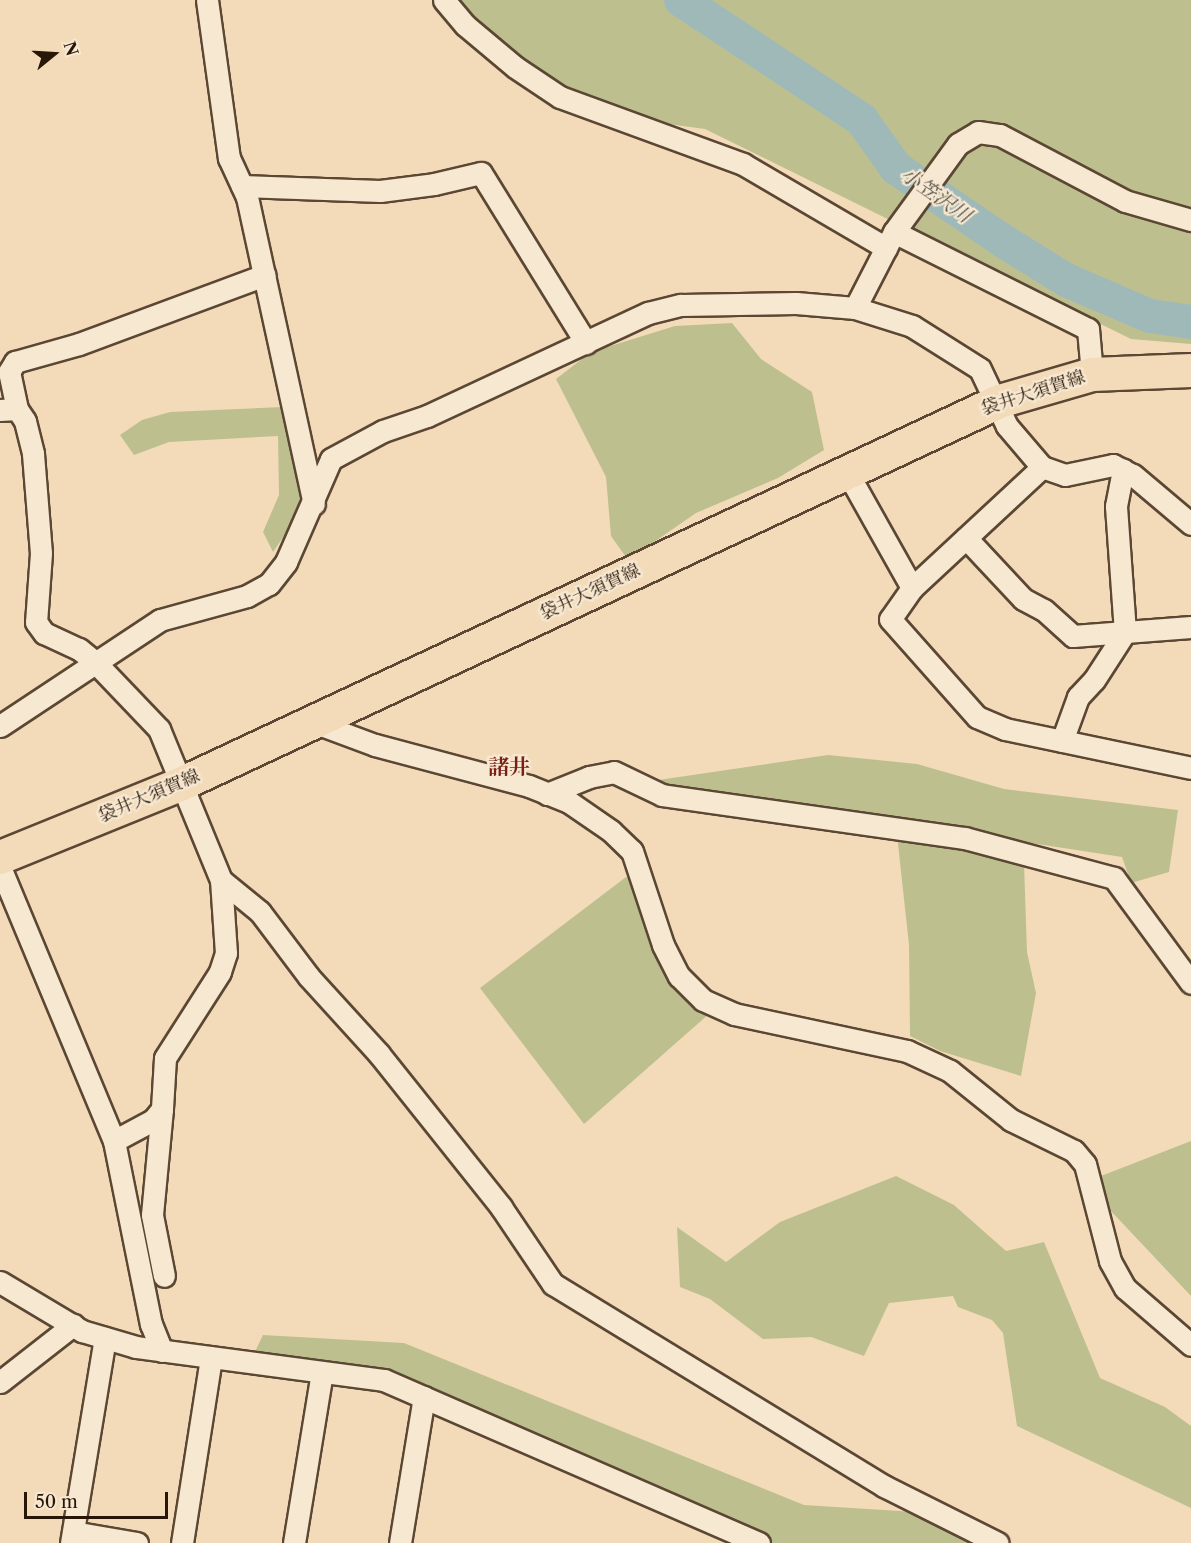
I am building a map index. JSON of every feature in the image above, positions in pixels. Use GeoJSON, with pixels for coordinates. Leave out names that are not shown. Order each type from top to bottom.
{"type":"FeatureCollection","features":[{"type":"Feature","properties":{"kind":"main road","name":"袋井大須賀線"},"geometry":{"type":"LineString","coordinates":[[0,857],[182,783],[999,401],[1092,374],[1191,370]]}},
{"type":"Feature","properties":{"kind":"street"},"geometry":{"type":"LineString","coordinates":[[207,0],[229,158],[242,186],[265,275],[314,504]]}},
{"type":"Feature","properties":{"kind":"street"},"geometry":{"type":"LineString","coordinates":[[444,0],[465,25],[515,67],[560,97],[743,164],[890,240],[1088,329],[1092,374]]}},
{"type":"Feature","properties":{"kind":"street"},"geometry":{"type":"LineString","coordinates":[[855,308],[890,240],[944,161],[957,144],[978,132],[1000,135],[1125,201],[1191,220]]}},
{"type":"Feature","properties":{"kind":"street"},"geometry":{"type":"LineString","coordinates":[[242,186],[380,191],[481,173],[585,343]]}},
{"type":"Feature","properties":{"kind":"street"},"geometry":{"type":"LineString","coordinates":[[164,1276],[152,1215],[165,1058],[220,972],[226,953],[221,880],[159,729],[80,649],[44,633],[36,622],[41,553],[33,454],[25,422],[9,410],[9,372],[15,362],[79,344],[265,275]]}},
{"type":"Feature","properties":{"kind":"street"},"geometry":{"type":"LineString","coordinates":[[0,726],[160,620],[247,596],[269,584],[286,562],[314,504],[332,459],[383,431],[427,416],[648,313],[681,304],[796,303],[855,308],[912,326],[963,355],[980,369],[999,401],[1007,426],[1042,466],[1065,475],[1113,465],[1123,470],[1191,524]]}},
{"type":"Feature","properties":{"kind":"street"},"geometry":{"type":"LineString","coordinates":[[1042,466],[912,588],[890,619],[977,717],[1005,729],[1191,768]]}},
{"type":"Feature","properties":{"kind":"street"},"geometry":{"type":"LineString","coordinates":[[1062,741],[1078,697],[1094,680],[1125,632],[1116,506],[1123,470]]}},
{"type":"Feature","properties":{"kind":"street"},"geometry":{"type":"LineString","coordinates":[[847,472],[912,588]]}},
{"type":"Feature","properties":{"kind":"street"},"geometry":{"type":"LineString","coordinates":[[966,538],[1023,599],[1044,610],[1073,636],[1191,627]]}},
{"type":"Feature","properties":{"kind":"street"},"geometry":{"type":"LineString","coordinates":[[313,722],[375,745],[569,802],[611,831],[632,851],[663,945],[679,976],[703,1000],[734,1014],[907,1051],[950,1071],[1011,1120],[1074,1151],[1084,1164],[1110,1261],[1125,1288],[1191,1346]]}},
{"type":"Feature","properties":{"kind":"street"},"geometry":{"type":"LineString","coordinates":[[547,794],[589,777],[614,772],[662,795],[965,838],[1114,878],[1191,983]]}},
{"type":"Feature","properties":{"kind":"street"},"geometry":{"type":"LineString","coordinates":[[0,867],[114,1140],[151,1324],[162,1351]]}},
{"type":"Feature","properties":{"kind":"street"},"geometry":{"type":"LineString","coordinates":[[221,880],[260,912],[309,977],[379,1054],[501,1207],[554,1284],[884,1486],[998,1543]]}},
{"type":"Feature","properties":{"kind":"street"},"geometry":{"type":"LineString","coordinates":[[114,1140],[153,1120],[162,1109]]}},
{"type":"Feature","properties":{"kind":"street"},"geometry":{"type":"LineString","coordinates":[[0,1282],[73,1325],[105,1338],[162,1351],[384,1380],[759,1543]]}},
{"type":"Feature","properties":{"kind":"street"},"geometry":{"type":"LineString","coordinates":[[0,1382],[73,1325]]}},
{"type":"Feature","properties":{"kind":"street"},"geometry":{"type":"LineString","coordinates":[[105,1338],[72,1538],[136,1543]]}},
{"type":"Feature","properties":{"kind":"street"},"geometry":{"type":"LineString","coordinates":[[182,1543],[211,1357]]}},
{"type":"Feature","properties":{"kind":"street"},"geometry":{"type":"LineString","coordinates":[[294,1543],[322,1372]]}},
{"type":"Feature","properties":{"kind":"street"},"geometry":{"type":"LineString","coordinates":[[400,1543],[424,1397]]}},
{"type":"Feature","properties":{"kind":"green space"},"geometry":{"type":"Polygon","coordinates":[[[451,0],[1191,0],[1191,344],[1131,339],[705,129],[616,117],[498,53],[451,0]]]}},
{"type":"Feature","properties":{"kind":"green space"},"geometry":{"type":"Polygon","coordinates":[[[732,323],[761,359],[812,392],[824,450],[778,478],[696,513],[628,560],[611,536],[606,477],[556,379],[591,352],[675,326],[732,323]]]}},
{"type":"Feature","properties":{"kind":"green space"},"geometry":{"type":"Polygon","coordinates":[[[282,407],[302,491],[297,517],[273,552],[263,532],[279,495],[278,436],[169,442],[134,455],[120,435],[142,420],[170,412],[282,407]]]}},
{"type":"Feature","properties":{"kind":"green space"},"geometry":{"type":"Polygon","coordinates":[[[828,755],[917,764],[1004,789],[1178,810],[1169,872],[1131,883],[1122,857],[638,783],[828,755]]]}},
{"type":"Feature","properties":{"kind":"green space"},"geometry":{"type":"Polygon","coordinates":[[[897,835],[956,843],[1024,863],[1027,952],[1036,993],[1021,1076],[940,1051],[910,1036],[909,945],[897,835]]]}},
{"type":"Feature","properties":{"kind":"green space"},"geometry":{"type":"Polygon","coordinates":[[[626,877],[634,880],[710,1013],[584,1124],[480,988],[626,877]]]}},
{"type":"Feature","properties":{"kind":"green space"},"geometry":{"type":"Polygon","coordinates":[[[1191,1141],[1191,1296],[1110,1210],[1101,1176],[1191,1141]]]}},
{"type":"Feature","properties":{"kind":"green space"},"geometry":{"type":"Polygon","coordinates":[[[896,1176],[954,1205],[1006,1251],[1044,1242],[1100,1378],[1165,1407],[1191,1426],[1191,1508],[1017,1426],[1003,1333],[992,1320],[958,1307],[953,1296],[889,1303],[864,1356],[811,1337],[763,1339],[710,1299],[680,1287],[677,1227],[726,1262],[780,1222],[896,1176]]]}},
{"type":"Feature","properties":{"kind":"green space"},"geometry":{"type":"Polygon","coordinates":[[[263,1335],[404,1343],[804,1505],[916,1512],[985,1543],[757,1543],[384,1380],[250,1362],[263,1335]]]}},
{"type":"Feature","properties":{"kind":"waterway","name":"小笠沢川"},"geometry":{"type":"LineString","coordinates":[[681,0],[862,120],[896,168],[1005,242],[1066,280],[1150,316],[1191,322]]}},
{"type":"Feature","properties":{"kind":"district","name":"諸井"},"geometry":{"type":"Point","coordinates":[509,767]}}]}
